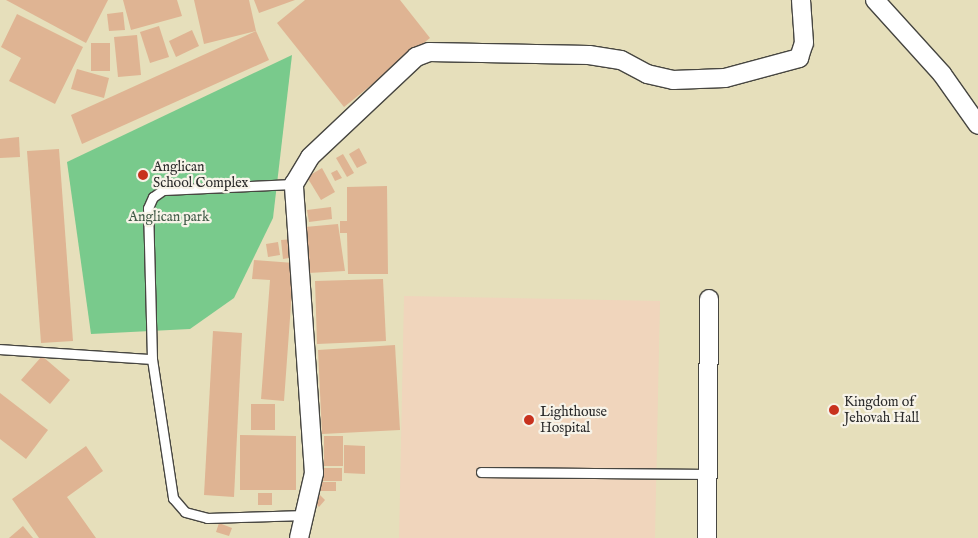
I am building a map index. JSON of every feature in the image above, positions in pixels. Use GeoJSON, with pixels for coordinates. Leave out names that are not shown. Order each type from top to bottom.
{"type":"FeatureCollection","features":[{"type":"Feature","properties":{"kind":"street"},"geometry":{"type":"LineString","coordinates":[[299,538],[306,515],[314,473],[294,184],[310,157],[416,57],[429,52],[589,55],[621,60],[647,74],[673,80],[725,78],[799,58],[804,43],[801,0]]}},
{"type":"Feature","properties":{"kind":"street"},"geometry":{"type":"LineString","coordinates":[[875,0],[942,74],[978,125]]}},
{"type":"Feature","properties":{"kind":"street"},"geometry":{"type":"LineString","coordinates":[[707,538],[709,299]]}},
{"type":"Feature","properties":{"kind":"lane"},"geometry":{"type":"LineString","coordinates":[[294,184],[163,190],[153,197],[148,208],[152,360],[173,498],[186,512],[207,518],[306,515]]}},
{"type":"Feature","properties":{"kind":"lane"},"geometry":{"type":"LineString","coordinates":[[0,350],[152,360]]}},
{"type":"Feature","properties":{"kind":"lane"},"geometry":{"type":"LineString","coordinates":[[481,472],[707,474]]}},
{"type":"Feature","properties":{"kind":"shaded area","name":"Lighthouse Hospital"},"geometry":{"type":"Polygon","coordinates":[[[404,296],[660,301],[655,538],[399,538],[404,296]]]}},
{"type":"Feature","properties":{"kind":"green space","name":"Anglican park"},"geometry":{"type":"Polygon","coordinates":[[[292,55],[273,218],[234,298],[190,329],[91,334],[67,162],[292,55]]]}},
{"type":"Feature","properties":{"kind":"building"},"geometry":{"type":"Polygon","coordinates":[[[6,0],[108,0],[86,43],[6,0]]]}},
{"type":"Feature","properties":{"kind":"building"},"geometry":{"type":"Polygon","coordinates":[[[123,0],[177,0],[182,16],[131,30],[123,0]]]}},
{"type":"Feature","properties":{"kind":"building"},"geometry":{"type":"Polygon","coordinates":[[[194,0],[249,0],[256,31],[204,44],[194,0]]]}},
{"type":"Feature","properties":{"kind":"building"},"geometry":{"type":"Polygon","coordinates":[[[254,0],[295,0],[259,13],[254,0]]]}},
{"type":"Feature","properties":{"kind":"building"},"geometry":{"type":"Polygon","coordinates":[[[305,0],[400,0],[430,38],[344,107],[277,23],[305,0]]]}},
{"type":"Feature","properties":{"kind":"building"},"geometry":{"type":"Polygon","coordinates":[[[123,12],[125,30],[109,31],[107,14],[123,12]]]}},
{"type":"Feature","properties":{"kind":"building"},"geometry":{"type":"Polygon","coordinates":[[[17,14],[83,47],[55,104],[9,81],[21,58],[1,47],[17,14]]]}},
{"type":"Feature","properties":{"kind":"building"},"geometry":{"type":"Polygon","coordinates":[[[159,26],[169,57],[150,63],[140,32],[159,26]]]}},
{"type":"Feature","properties":{"kind":"building"},"geometry":{"type":"Polygon","coordinates":[[[192,30],[199,46],[176,57],[169,41],[192,30]]]}},
{"type":"Feature","properties":{"kind":"building"},"geometry":{"type":"Polygon","coordinates":[[[256,31],[269,60],[82,144],[71,115],[256,31]]]}},
{"type":"Feature","properties":{"kind":"building"},"geometry":{"type":"Polygon","coordinates":[[[137,35],[141,75],[118,77],[114,37],[137,35]]]}},
{"type":"Feature","properties":{"kind":"building"},"geometry":{"type":"Polygon","coordinates":[[[91,43],[110,43],[110,71],[91,71],[91,43]]]}},
{"type":"Feature","properties":{"kind":"building"},"geometry":{"type":"Polygon","coordinates":[[[77,69],[109,78],[104,98],[71,89],[77,69]]]}},
{"type":"Feature","properties":{"kind":"building"},"geometry":{"type":"Polygon","coordinates":[[[19,137],[20,157],[0,158],[0,139],[19,137]]]}},
{"type":"Feature","properties":{"kind":"building"},"geometry":{"type":"Polygon","coordinates":[[[359,148],[367,163],[357,168],[349,154],[359,148]]]}},
{"type":"Feature","properties":{"kind":"building"},"geometry":{"type":"Polygon","coordinates":[[[59,149],[73,341],[41,343],[27,151],[59,149]]]}},
{"type":"Feature","properties":{"kind":"building"},"geometry":{"type":"Polygon","coordinates":[[[343,154],[354,173],[347,177],[336,158],[343,154]]]}},
{"type":"Feature","properties":{"kind":"building"},"geometry":{"type":"Polygon","coordinates":[[[322,168],[335,192],[321,200],[307,177],[322,168]]]}},
{"type":"Feature","properties":{"kind":"building"},"geometry":{"type":"Polygon","coordinates":[[[337,170],[342,178],[335,181],[331,173],[337,170]]]}},
{"type":"Feature","properties":{"kind":"building"},"geometry":{"type":"Polygon","coordinates":[[[387,186],[388,274],[348,274],[347,233],[340,233],[340,221],[347,221],[347,187],[387,186]]]}},
{"type":"Feature","properties":{"kind":"building"},"geometry":{"type":"Polygon","coordinates":[[[331,207],[332,219],[309,222],[307,210],[331,207]]]}},
{"type":"Feature","properties":{"kind":"building"},"geometry":{"type":"Polygon","coordinates":[[[338,224],[345,271],[308,273],[305,227],[338,224]]]}},
{"type":"Feature","properties":{"kind":"building"},"geometry":{"type":"Polygon","coordinates":[[[293,239],[295,257],[283,259],[281,240],[293,239]]]}},
{"type":"Feature","properties":{"kind":"building"},"geometry":{"type":"Polygon","coordinates":[[[278,242],[280,255],[268,257],[266,244],[278,242]]]}},
{"type":"Feature","properties":{"kind":"building"},"geometry":{"type":"Polygon","coordinates":[[[254,260],[294,263],[284,401],[261,399],[270,280],[252,279],[254,260]]]}},
{"type":"Feature","properties":{"kind":"building"},"geometry":{"type":"Polygon","coordinates":[[[383,279],[386,341],[317,344],[315,281],[383,279]]]}},
{"type":"Feature","properties":{"kind":"building"},"geometry":{"type":"Polygon","coordinates":[[[213,331],[242,333],[234,497],[204,495],[213,331]]]}},
{"type":"Feature","properties":{"kind":"building"},"geometry":{"type":"Polygon","coordinates":[[[395,345],[400,430],[322,434],[318,350],[395,345]]]}},
{"type":"Feature","properties":{"kind":"building"},"geometry":{"type":"Polygon","coordinates":[[[42,356],[70,380],[50,404],[21,380],[42,356]]]}},
{"type":"Feature","properties":{"kind":"building"},"geometry":{"type":"Polygon","coordinates":[[[0,393],[48,430],[26,459],[0,439],[0,393]]]}},
{"type":"Feature","properties":{"kind":"building"},"geometry":{"type":"Polygon","coordinates":[[[251,404],[275,404],[275,430],[251,430],[251,404]]]}},
{"type":"Feature","properties":{"kind":"building"},"geometry":{"type":"Polygon","coordinates":[[[240,435],[296,436],[296,490],[240,490],[240,435]]]}},
{"type":"Feature","properties":{"kind":"building"},"geometry":{"type":"Polygon","coordinates":[[[324,436],[343,436],[343,466],[324,466],[324,436]]]}},
{"type":"Feature","properties":{"kind":"building"},"geometry":{"type":"Polygon","coordinates":[[[344,445],[365,446],[365,474],[344,473],[344,445]]]}},
{"type":"Feature","properties":{"kind":"building"},"geometry":{"type":"Polygon","coordinates":[[[86,446],[103,471],[67,497],[96,538],[39,538],[12,499],[86,446]]]}},
{"type":"Feature","properties":{"kind":"building"},"geometry":{"type":"Polygon","coordinates":[[[321,468],[342,468],[342,481],[321,481],[321,468]]]}},
{"type":"Feature","properties":{"kind":"building"},"geometry":{"type":"Polygon","coordinates":[[[319,482],[336,482],[336,491],[319,491],[319,482]]]}},
{"type":"Feature","properties":{"kind":"building"},"geometry":{"type":"Polygon","coordinates":[[[258,493],[272,493],[272,505],[258,505],[258,493]]]}},
{"type":"Feature","properties":{"kind":"building"},"geometry":{"type":"Polygon","coordinates":[[[320,495],[325,500],[319,507],[314,502],[320,495]]]}},
{"type":"Feature","properties":{"kind":"building"},"geometry":{"type":"Polygon","coordinates":[[[219,523],[232,528],[229,536],[216,532],[219,523]]]}},
{"type":"Feature","properties":{"kind":"building"},"geometry":{"type":"Polygon","coordinates":[[[23,526],[33,538],[9,538],[23,526]]]}},
{"type":"Feature","properties":{"kind":"place","name":"Anglican School Complex"},"geometry":{"type":"Point","coordinates":[143,175]}},
{"type":"Feature","properties":{"kind":"place","name":"Kingdom of Jehovah Hall"},"geometry":{"type":"Point","coordinates":[834,410]}},
{"type":"Feature","properties":{"kind":"place","name":"Lighthouse Hospital"},"geometry":{"type":"Point","coordinates":[529,420]}}]}
